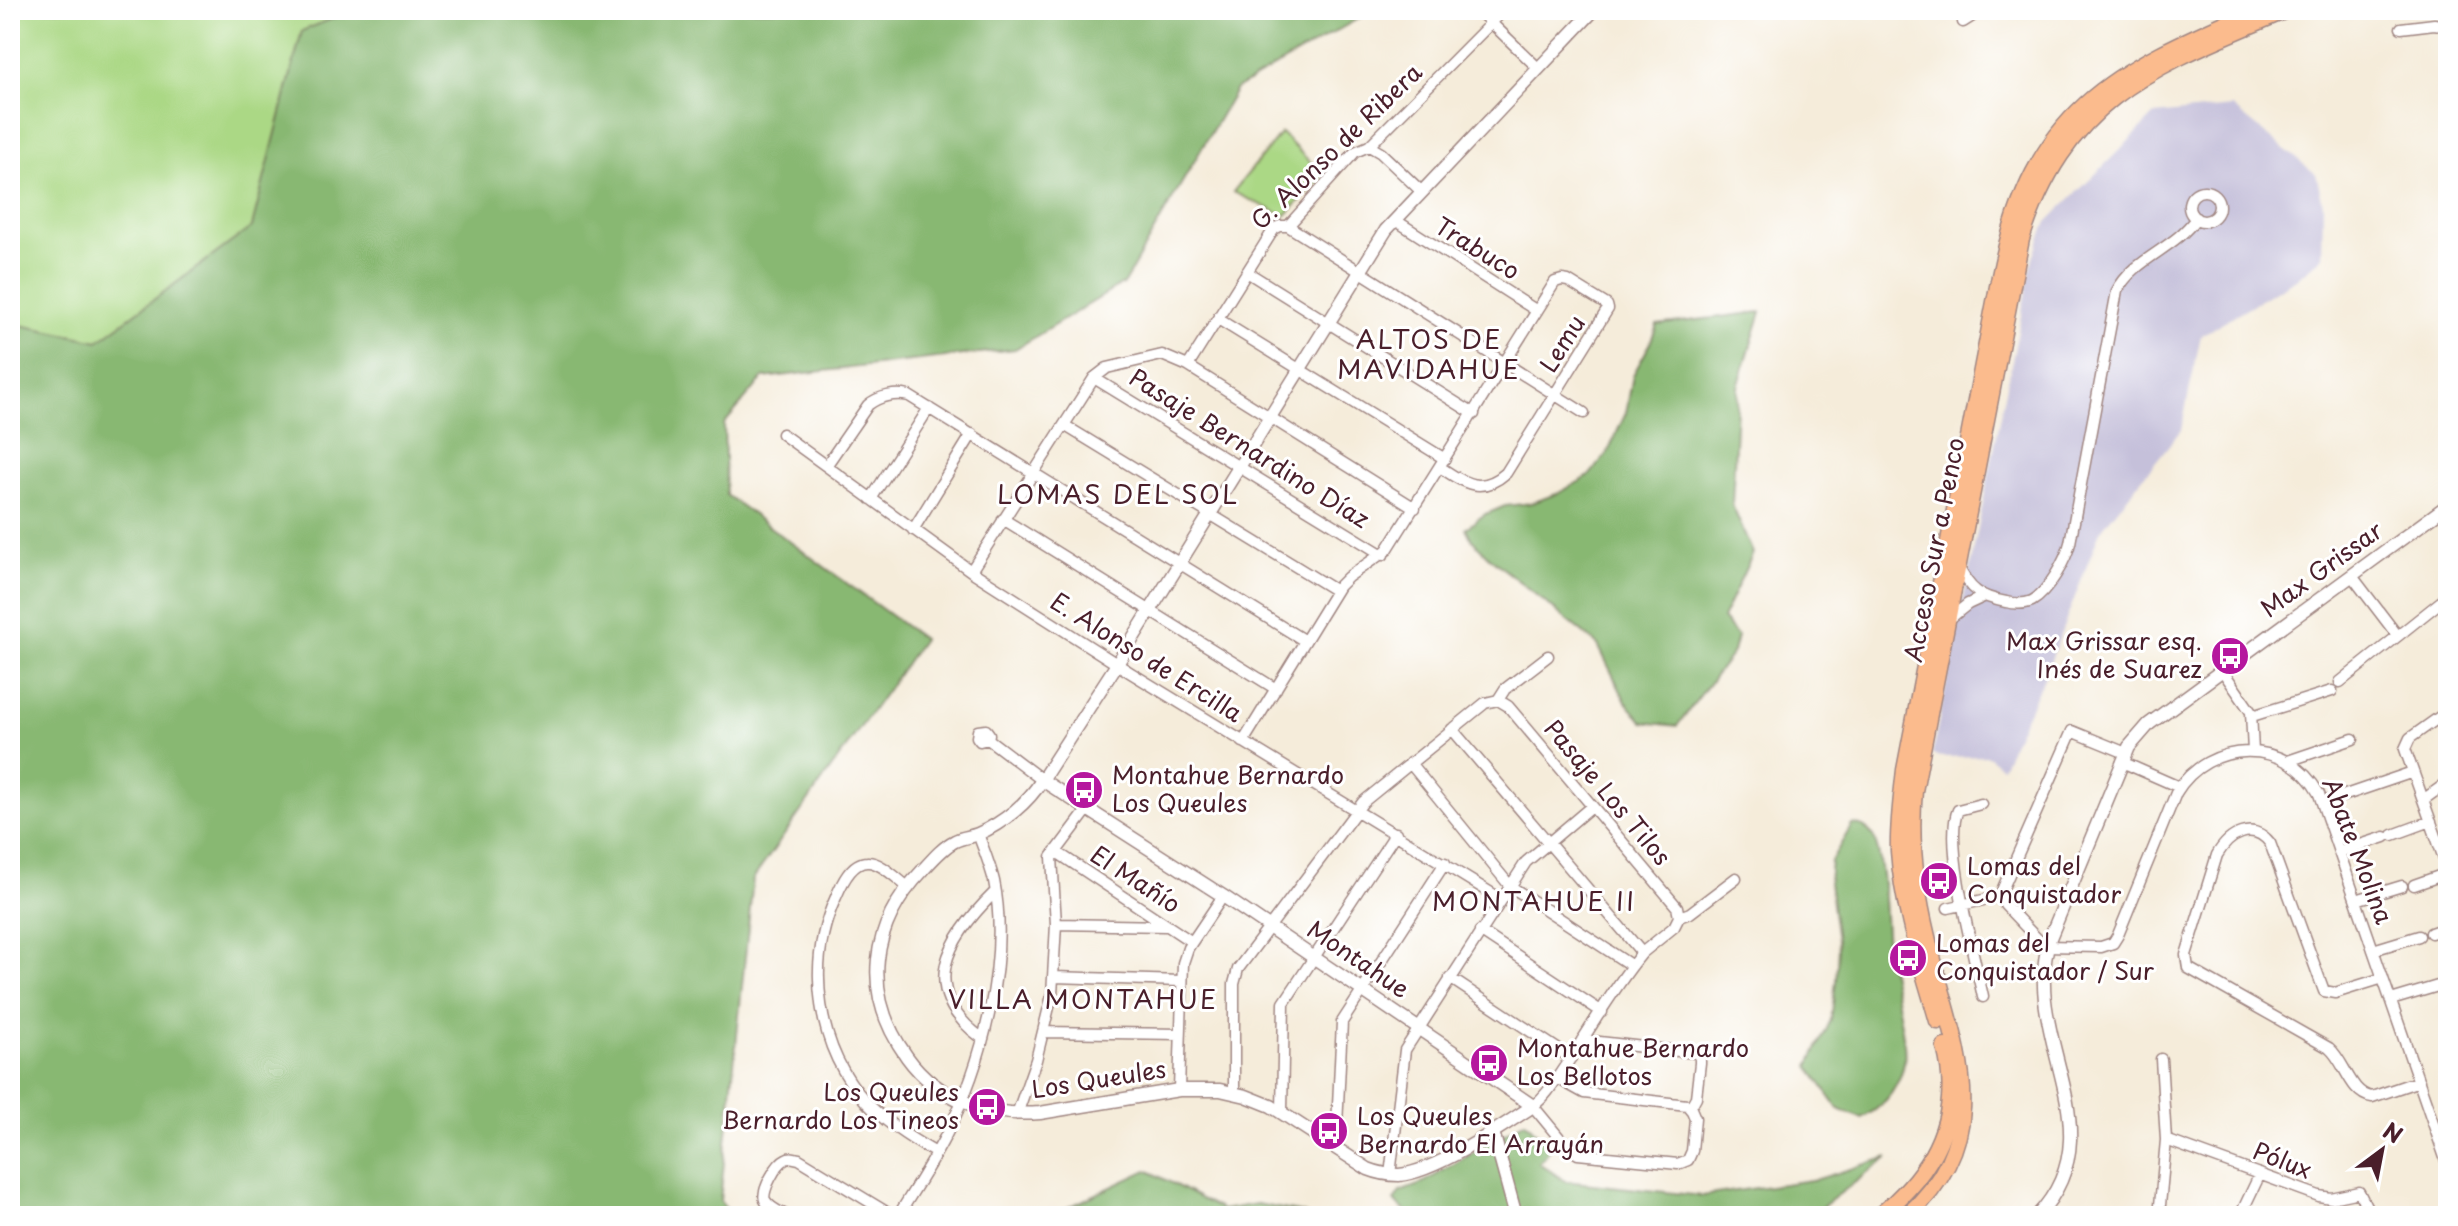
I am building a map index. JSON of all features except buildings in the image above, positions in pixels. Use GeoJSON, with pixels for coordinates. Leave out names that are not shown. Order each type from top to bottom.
{"type":"FeatureCollection","features":[{"type":"Feature","properties":{"kind":"main road","name":"Acceso Sur a Penco"},"geometry":{"type":"LineString","coordinates":[[1879,1216],[1908,1191],[1925,1170],[1937,1146],[1948,1110],[1950,1082],[1947,1052],[1915,940],[1903,883],[1900,814],[1905,770],[2014,216],[2041,158],[2066,124],[2089,100],[2164,51],[2256,10]]}},
{"type":"Feature","properties":{"kind":"main road","name":"Acceso Sur a Penco"},"geometry":{"type":"LineString","coordinates":[[1907,1216],[1947,1169],[1959,1137],[1962,1111],[1960,1061],[1919,903],[1912,848],[1914,791],[2016,255],[2032,205],[2056,157],[2088,118],[2137,79],[2286,10]]}},
{"type":"Feature","properties":{"kind":"street"},"geometry":{"type":"LineString","coordinates":[[1478,10],[1539,69]]}},
{"type":"Feature","properties":{"kind":"street","name":"G. Alonso de Ribera"},"geometry":{"type":"LineString","coordinates":[[1188,366],[1274,229],[1288,226],[1355,152],[1369,146],[1504,10]]}},
{"type":"Feature","properties":{"kind":"street","name":"Los Queules"},"geometry":{"type":"LineString","coordinates":[[1390,1175],[1368,1169],[1282,1112],[1234,1093],[1207,1089],[1179,1090],[1017,1114],[989,1111],[961,1102],[932,1083],[911,1063],[891,1032],[880,1001],[877,978],[879,949],[890,915],[908,887],[928,865],[955,841],[978,834],[1021,806],[1042,780],[1395,220],[1594,10]]}},
{"type":"Feature","properties":{"kind":"street"},"geometry":{"type":"LineString","coordinates":[[1963,22],[1982,10]]}},
{"type":"Feature","properties":{"kind":"street"},"geometry":{"type":"LineString","coordinates":[[2401,28],[2434,24],[2448,26]]}},
{"type":"Feature","properties":{"kind":"street"},"geometry":{"type":"LineString","coordinates":[[1369,146],[1381,153],[1421,191]]}},
{"type":"Feature","properties":{"kind":"street"},"geometry":{"type":"LineString","coordinates":[[1957,563],[1967,582],[1983,597],[2014,603],[2031,601],[2040,595],[2064,561],[2070,543],[2117,291],[2129,273],[2176,240],[2196,218]]}},
{"type":"Feature","properties":{"kind":"street","name":"Trabuco"},"geometry":{"type":"LineString","coordinates":[[1395,220],[1537,311]]}},
{"type":"Feature","properties":{"kind":"street"},"geometry":{"type":"LineString","coordinates":[[1288,226],[1584,413]]}},
{"type":"Feature","properties":{"kind":"street"},"geometry":{"type":"LineString","coordinates":[[1247,272],[1474,414]]}},
{"type":"Feature","properties":{"kind":"street","name":"Lemu"},"geometry":{"type":"LineString","coordinates":[[1218,319],[1443,463],[1469,485],[1491,483],[1502,477],[1608,309],[1607,305],[1562,280],[1555,282],[1537,311]]}},
{"type":"Feature","properties":{"kind":"street"},"geometry":{"type":"LineString","coordinates":[[1243,742],[1336,591],[1345,579],[1383,555],[1537,311]]}},
{"type":"Feature","properties":{"kind":"street"},"geometry":{"type":"LineString","coordinates":[[971,571],[1094,378],[1107,368],[1162,355],[1188,366],[1415,508]]}},
{"type":"Feature","properties":{"kind":"street","name":"Pasaje Bernardino Díaz"},"geometry":{"type":"LineString","coordinates":[[1094,378],[1383,555]]}},
{"type":"Feature","properties":{"kind":"street"},"geometry":{"type":"LineString","coordinates":[[826,466],[865,408],[874,400],[905,395],[1305,641]]}},
{"type":"Feature","properties":{"kind":"street"},"geometry":{"type":"LineString","coordinates":[[871,499],[929,408]]}},
{"type":"Feature","properties":{"kind":"street"},"geometry":{"type":"LineString","coordinates":[[1064,425],[1336,591]]}},
{"type":"Feature","properties":{"kind":"street","name":"E. Alonso de Ercilla"},"geometry":{"type":"LineString","coordinates":[[782,434],[971,571],[1501,899]]}},
{"type":"Feature","properties":{"kind":"street"},"geometry":{"type":"LineString","coordinates":[[913,530],[972,434]]}},
{"type":"Feature","properties":{"kind":"street","name":"Max Grissar"},"geometry":{"type":"LineString","coordinates":[[2037,1216],[2057,1190],[2071,1149],[2070,1116],[2044,993],[2047,947],[2124,757],[2137,735],[2149,724],[2448,505]]}},
{"type":"Feature","properties":{"kind":"street"},"geometry":{"type":"LineString","coordinates":[[1003,519],[1276,689]]}},
{"type":"Feature","properties":{"kind":"street"},"geometry":{"type":"LineString","coordinates":[[2352,576],[2397,635]]}},
{"type":"Feature","properties":{"kind":"street"},"geometry":{"type":"LineString","coordinates":[[2252,716],[2336,687],[2448,596]]}},
{"type":"Feature","properties":{"kind":"street"},"geometry":{"type":"LineString","coordinates":[[1945,623],[1968,604],[1983,597]]}},
{"type":"Feature","properties":{"kind":"street"},"geometry":{"type":"LineString","coordinates":[[1234,1093],[1235,976],[1370,795],[1485,703],[1498,700],[1505,689],[1548,656]]}},
{"type":"Feature","properties":{"kind":"street"},"geometry":{"type":"LineString","coordinates":[[2222,670],[2249,708],[2253,752]]}},
{"type":"Feature","properties":{"kind":"street","name":"Pasaje Los Tilos"},"geometry":{"type":"LineString","coordinates":[[1498,700],[1508,706],[1677,907],[1679,917]]}},
{"type":"Feature","properties":{"kind":"street"},"geometry":{"type":"LineString","coordinates":[[2414,885],[2448,871],[2444,847],[2431,821],[2405,749],[2408,741],[2448,711]]}},
{"type":"Feature","properties":{"kind":"street"},"geometry":{"type":"LineString","coordinates":[[1452,729],[1642,953]]}},
{"type":"Feature","properties":{"kind":"street"},"geometry":{"type":"LineString","coordinates":[[2047,947],[2037,941],[2005,905],[2001,896],[2072,731],[2179,787]]}},
{"type":"Feature","properties":{"kind":"street"},"geometry":{"type":"LineString","coordinates":[[988,739],[1042,780]]}},
{"type":"Feature","properties":{"kind":"street"},"geometry":{"type":"LineString","coordinates":[[2288,761],[2353,739]]}},
{"type":"Feature","properties":{"kind":"street","name":"Abate Molina"},"geometry":{"type":"LineString","coordinates":[[2047,947],[2101,947],[2116,939],[2179,787],[2196,770],[2228,755],[2253,752],[2288,761],[2308,777],[2322,803],[2448,1166]]}},
{"type":"Feature","properties":{"kind":"street"},"geometry":{"type":"LineString","coordinates":[[1410,763],[1510,886],[1632,966]]}},
{"type":"Feature","properties":{"kind":"street"},"geometry":{"type":"LineString","coordinates":[[2322,803],[2413,772]]}},
{"type":"Feature","properties":{"kind":"street","name":"Montahue"},"geometry":{"type":"LineString","coordinates":[[1042,780],[1223,896],[1533,1106]]}},
{"type":"Feature","properties":{"kind":"street"},"geometry":{"type":"LineString","coordinates":[[2423,800],[2448,782]]}},
{"type":"Feature","properties":{"kind":"street"},"geometry":{"type":"LineString","coordinates":[[1981,804],[1961,808],[1956,814],[1956,852],[1962,905],[1983,997]]}},
{"type":"Feature","properties":{"kind":"street"},"geometry":{"type":"LineString","coordinates":[[1592,806],[1526,862],[1418,1027],[1403,1055],[1390,1175],[1430,1166],[1533,1106],[1546,1094],[1642,953],[1674,927],[1679,917],[1690,913],[1736,878]]}},
{"type":"Feature","properties":{"kind":"street"},"geometry":{"type":"LineString","coordinates":[[1017,1114],[1044,1032],[1054,977],[1056,924],[1052,861],[1055,851],[1088,809]]}},
{"type":"Feature","properties":{"kind":"street"},"geometry":{"type":"LineString","coordinates":[[2339,852],[2431,821]]}},
{"type":"Feature","properties":{"kind":"street"},"geometry":{"type":"LineString","coordinates":[[2383,978],[2335,993],[2324,991],[2270,843],[2262,835],[2248,831],[2226,842],[2217,855],[2186,955],[2188,968],[2333,1052],[2361,1094],[2372,1097],[2419,1081]]}},
{"type":"Feature","properties":{"kind":"street"},"geometry":{"type":"LineString","coordinates":[[1282,1112],[1283,1008],[1396,833]]}},
{"type":"Feature","properties":{"kind":"street"},"geometry":{"type":"LineString","coordinates":[[787,1216],[768,1204],[764,1195],[779,1164],[785,1159],[799,1159],[896,1216],[936,1153],[961,1102],[983,1039],[996,959],[995,892],[978,834]]}},
{"type":"Feature","properties":{"kind":"street","name":"El Mañío"},"geometry":{"type":"LineString","coordinates":[[1055,851],[1192,942]]}},
{"type":"Feature","properties":{"kind":"street"},"geometry":{"type":"LineString","coordinates":[[908,887],[872,862],[863,862],[853,869],[839,890],[826,924],[820,952],[820,992],[831,1044],[857,1091],[888,1122],[936,1153]]}},
{"type":"Feature","properties":{"kind":"street"},"geometry":{"type":"LineString","coordinates":[[1336,1147],[1341,1027],[1344,1018],[1445,863]]}},
{"type":"Feature","properties":{"kind":"street"},"geometry":{"type":"LineString","coordinates":[[2356,900],[2402,886]]}},
{"type":"Feature","properties":{"kind":"street"},"geometry":{"type":"LineString","coordinates":[[983,1039],[966,1026],[954,1009],[946,986],[945,971],[947,955],[958,934],[995,892]]}},
{"type":"Feature","properties":{"kind":"street"},"geometry":{"type":"LineString","coordinates":[[1179,1090],[1183,963],[1192,942],[1223,896]]}},
{"type":"Feature","properties":{"kind":"street"},"geometry":{"type":"LineString","coordinates":[[1948,908],[2001,896]]}},
{"type":"Feature","properties":{"kind":"street"},"geometry":{"type":"LineString","coordinates":[[1056,924],[1168,926]]}},
{"type":"Feature","properties":{"kind":"street"},"geometry":{"type":"LineString","coordinates":[[2431,933],[2448,927]]}},
{"type":"Feature","properties":{"kind":"street"},"geometry":{"type":"LineString","coordinates":[[1480,931],[1602,1012]]}},
{"type":"Feature","properties":{"kind":"street"},"geometry":{"type":"LineString","coordinates":[[2373,950],[2419,936]]}},
{"type":"Feature","properties":{"kind":"street"},"geometry":{"type":"LineString","coordinates":[[1054,977],[1181,981]]}},
{"type":"Feature","properties":{"kind":"street"},"geometry":{"type":"LineString","coordinates":[[1450,978],[1571,1058]]}},
{"type":"Feature","properties":{"kind":"street"},"geometry":{"type":"LineString","coordinates":[[2391,1000],[2438,986]]}},
{"type":"Feature","properties":{"kind":"street"},"geometry":{"type":"LineString","coordinates":[[1044,1032],[1180,1034]]}},
{"type":"Feature","properties":{"kind":"street"},"geometry":{"type":"LineString","coordinates":[[1582,1040],[1696,1053],[1700,1063],[1696,1097],[1690,1108]]}},
{"type":"Feature","properties":{"kind":"street"},"geometry":{"type":"LineString","coordinates":[[2159,1216],[2166,1140],[2161,1059]]}},
{"type":"Feature","properties":{"kind":"street"},"geometry":{"type":"LineString","coordinates":[[1533,1106],[1566,1146],[1578,1154],[1678,1164],[1688,1160],[1692,1151],[1695,1118],[1690,1108],[1678,1102],[1584,1093],[1557,1078]]}},
{"type":"Feature","properties":{"kind":"street"},"geometry":{"type":"LineString","coordinates":[[1493,1132],[1516,1216]]}},
{"type":"Feature","properties":{"kind":"street","name":"Pólux"},"geometry":{"type":"LineString","coordinates":[[2166,1140],[2325,1198],[2359,1192],[2371,1216]]}},
{"type":"Feature","properties":{"kind":"street"},"geometry":{"type":"LineString","coordinates":[[2240,1216],[2260,1174]]}},
{"type":"Feature","properties":{"kind":"shaded area"},"geometry":{"type":"Polygon","coordinates":[[[2232,107],[2316,174],[2323,204],[2322,257],[2296,279],[2201,335],[2181,430],[2100,531],[2046,673],[2002,767],[1988,756],[1932,755],[2033,257],[2047,222],[2155,115],[2232,107]]]}},
{"type":"Feature","properties":{"kind":"green space"},"geometry":{"type":"Polygon","coordinates":[[[10,10],[354,10],[302,31],[252,227],[98,341],[10,323],[10,10]]]}},
{"type":"Feature","properties":{"kind":"green space"},"geometry":{"type":"Polygon","coordinates":[[[354,10],[1362,10],[1361,17],[1236,89],[1124,283],[1015,349],[763,378],[724,424],[726,495],[923,639],[753,879],[720,1201],[732,1216],[10,1216],[10,323],[98,341],[252,227],[302,31],[354,10]]]}},
{"type":"Feature","properties":{"kind":"green space"},"geometry":{"type":"Polygon","coordinates":[[[1281,133],[1324,176],[1285,216],[1233,192],[1281,133]]]}},
{"type":"Feature","properties":{"kind":"green space"},"geometry":{"type":"Polygon","coordinates":[[[1761,312],[1738,387],[1732,505],[1753,553],[1722,619],[1737,636],[1733,652],[1677,726],[1643,722],[1626,702],[1598,645],[1489,557],[1472,540],[1466,528],[1484,515],[1505,506],[1532,503],[1561,492],[1589,476],[1607,454],[1626,413],[1633,375],[1657,325],[1761,312]]]}},
{"type":"Feature","properties":{"kind":"green space"},"geometry":{"type":"Polygon","coordinates":[[[1852,825],[1869,831],[1878,852],[1887,946],[1905,1050],[1903,1068],[1892,1092],[1875,1110],[1861,1118],[1838,1109],[1809,1066],[1831,1020],[1836,981],[1838,948],[1829,882],[1831,861],[1852,825]]]}},
{"type":"Feature","properties":{"kind":"green space"},"geometry":{"type":"Polygon","coordinates":[[[1525,1121],[1551,1148],[1539,1163],[1565,1181],[1702,1196],[1818,1179],[1889,1157],[1810,1216],[1411,1216],[1394,1201],[1400,1192],[1421,1184],[1525,1121]]]}},
{"type":"Feature","properties":{"kind":"green space"},"geometry":{"type":"Polygon","coordinates":[[[1147,1170],[1222,1210],[1257,1204],[1308,1216],[1050,1216],[1147,1170]]]}},
{"type":"Feature","properties":{"kind":"place","name":"Max Grissar esq. Inés de Suarez"},"geometry":{"type":"Point","coordinates":[2230,656]}},
{"type":"Feature","properties":{"kind":"place","name":"Montahue Bernardo Los Queules"},"geometry":{"type":"Point","coordinates":[1084,790]}},
{"type":"Feature","properties":{"kind":"place","name":"Lomas del Conquistador"},"geometry":{"type":"Point","coordinates":[1939,881]}},
{"type":"Feature","properties":{"kind":"place","name":"Lomas del Conquistador / Sur"},"geometry":{"type":"Point","coordinates":[1908,958]}},
{"type":"Feature","properties":{"kind":"place","name":"Montahue Bernardo Los Bellotos"},"geometry":{"type":"Point","coordinates":[1489,1063]}},
{"type":"Feature","properties":{"kind":"place","name":"Los Queules Bernardo Los Tineos"},"geometry":{"type":"Point","coordinates":[987,1107]}},
{"type":"Feature","properties":{"kind":"place","name":"Los Queules Bernardo El Arrayán"},"geometry":{"type":"Point","coordinates":[1329,1131]}},
{"type":"Feature","properties":{"kind":"district","name":"ALTOS DE MAVIDAHUE"},"geometry":{"type":"Point","coordinates":[1429,355]}},
{"type":"Feature","properties":{"kind":"district","name":"LOMAS DEL SOL"},"geometry":{"type":"Point","coordinates":[1118,495]}},
{"type":"Feature","properties":{"kind":"district","name":"MONTAHUE II"},"geometry":{"type":"Point","coordinates":[1534,902]}},
{"type":"Feature","properties":{"kind":"district","name":"VILLA MONTAHUE"},"geometry":{"type":"Point","coordinates":[1083,1000]}}]}
